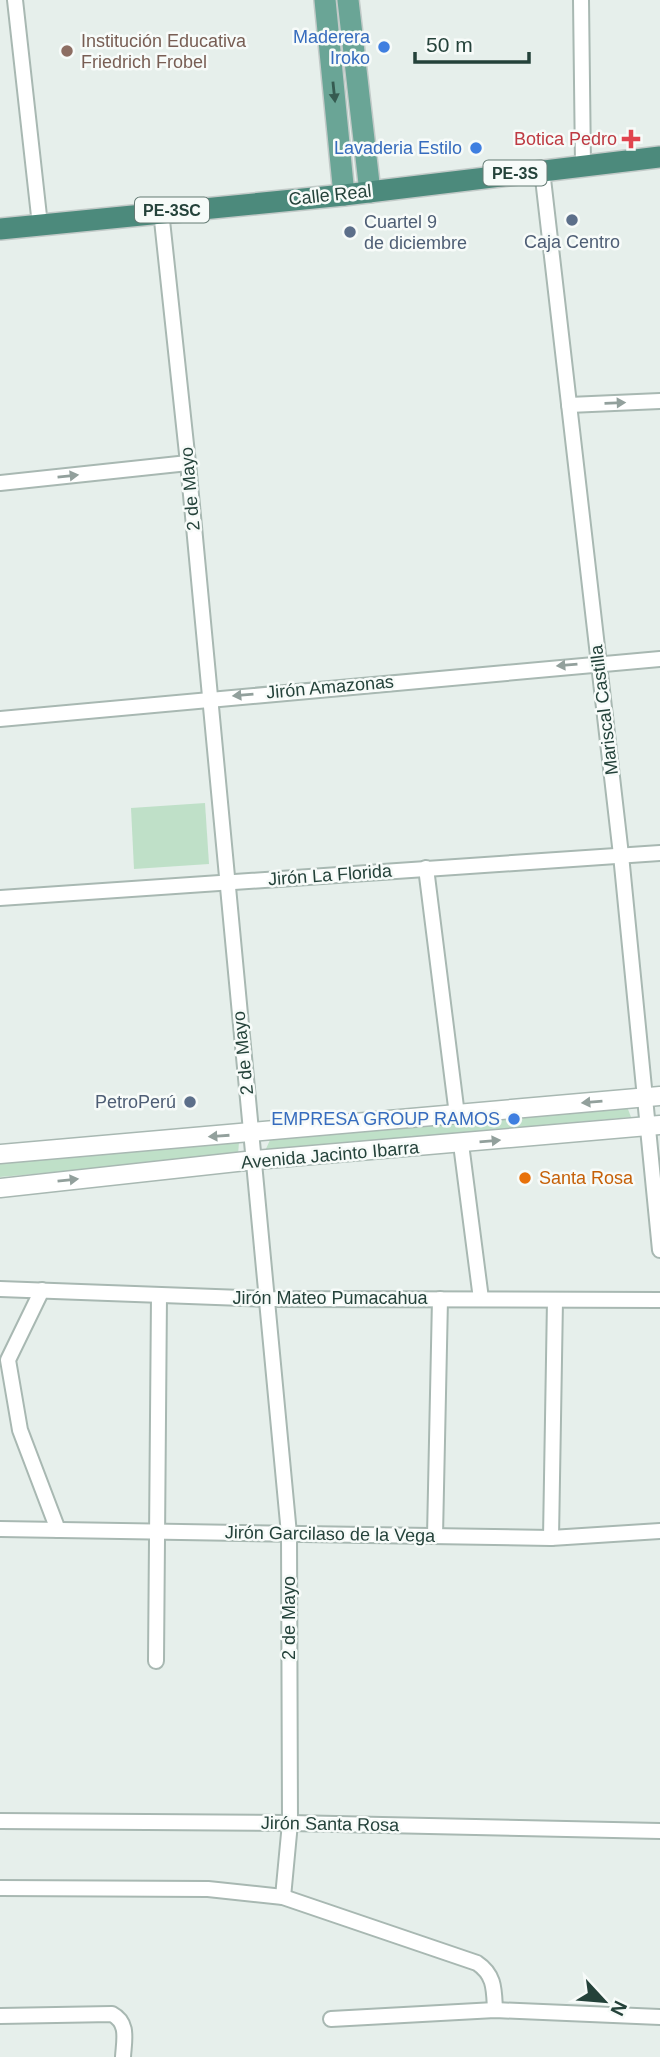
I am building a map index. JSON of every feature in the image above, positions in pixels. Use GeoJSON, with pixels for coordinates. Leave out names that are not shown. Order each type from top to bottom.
{"type":"FeatureCollection","features":[{"type":"Feature","properties":{"kind":"highway","name":"Calle Real"},"geometry":{"type":"LineString","coordinates":[[0,229],[344,195],[660,157]]}},
{"type":"Feature","properties":{"kind":"main road"},"geometry":{"type":"LineString","coordinates":[[324,0],[344,195]]}},
{"type":"Feature","properties":{"kind":"main road"},"geometry":{"type":"LineString","coordinates":[[348,0],[370,192]]}},
{"type":"Feature","properties":{"kind":"street"},"geometry":{"type":"LineString","coordinates":[[15,0],[40,225]]}},
{"type":"Feature","properties":{"kind":"street"},"geometry":{"type":"LineString","coordinates":[[582,0],[583,165]]}},
{"type":"Feature","properties":{"kind":"street","name":"Mariscal Castilla"},"geometry":{"type":"LineString","coordinates":[[541,170],[652,1097],[660,1250]]}},
{"type":"Feature","properties":{"kind":"street","name":"2 de Mayo"},"geometry":{"type":"LineString","coordinates":[[161,211],[188,463],[289,1534],[290,1823],[283,1897]]}},
{"type":"Feature","properties":{"kind":"street"},"geometry":{"type":"LineString","coordinates":[[569,404],[660,401]]}},
{"type":"Feature","properties":{"kind":"street"},"geometry":{"type":"LineString","coordinates":[[0,483],[188,463]]}},
{"type":"Feature","properties":{"kind":"street","name":"Jirón Amazonas"},"geometry":{"type":"LineString","coordinates":[[0,719],[660,659]]}},
{"type":"Feature","properties":{"kind":"street","name":"Jirón La Florida"},"geometry":{"type":"LineString","coordinates":[[0,898],[660,853]]}},
{"type":"Feature","properties":{"kind":"street"},"geometry":{"type":"LineString","coordinates":[[426,869],[457,1115]]}},
{"type":"Feature","properties":{"kind":"street","name":"Avenida Jacinto Ibarra"},"geometry":{"type":"LineString","coordinates":[[0,1154],[652,1097]]}},
{"type":"Feature","properties":{"kind":"street","name":"Avenida Jacinto Ibarra"},"geometry":{"type":"LineString","coordinates":[[0,1188],[255,1160],[654,1126]]}},
{"type":"Feature","properties":{"kind":"street"},"geometry":{"type":"LineString","coordinates":[[124,1143],[125,1174]]}},
{"type":"Feature","properties":{"kind":"street"},"geometry":{"type":"LineString","coordinates":[[461,1144],[481,1299]]}},
{"type":"Feature","properties":{"kind":"street","name":"Jirón Mateo Pumacahua"},"geometry":{"type":"LineString","coordinates":[[0,1289],[268,1299],[660,1300]]}},
{"type":"Feature","properties":{"kind":"street"},"geometry":{"type":"LineString","coordinates":[[42,1290],[4,1360],[20,1430],[58,1530]]}},
{"type":"Feature","properties":{"kind":"street"},"geometry":{"type":"LineString","coordinates":[[156,1661],[159,1295]]}},
{"type":"Feature","properties":{"kind":"street"},"geometry":{"type":"LineString","coordinates":[[435,1536],[440,1299]]}},
{"type":"Feature","properties":{"kind":"street"},"geometry":{"type":"LineString","coordinates":[[551,1538],[555,1300]]}},
{"type":"Feature","properties":{"kind":"street","name":"Jirón Garcilaso de la Vega"},"geometry":{"type":"LineString","coordinates":[[0,1529],[551,1538],[660,1531]]}},
{"type":"Feature","properties":{"kind":"street","name":"Jirón Santa Rosa"},"geometry":{"type":"LineString","coordinates":[[0,1821],[290,1823],[660,1831]]}},
{"type":"Feature","properties":{"kind":"street"},"geometry":{"type":"LineString","coordinates":[[0,1888],[208,1889],[283,1897],[477,1963],[487,1970],[493,1982],[495,2010]]}},
{"type":"Feature","properties":{"kind":"street"},"geometry":{"type":"LineString","coordinates":[[331,2020],[495,2010],[660,2017]]}},
{"type":"Feature","properties":{"kind":"street"},"geometry":{"type":"LineString","coordinates":[[0,2016],[112,2014],[120,2019],[124,2026],[123,2057]]}},
{"type":"Feature","properties":{"kind":"green space"},"geometry":{"type":"Polygon","coordinates":[[[205,803],[209,864],[134,869],[131,808],[205,803]]]}},
{"type":"Feature","properties":{"kind":"green space"},"geometry":{"type":"Polygon","coordinates":[[[626,1104],[631,1117],[265,1151],[270,1140],[452,1124],[626,1104]]]}},
{"type":"Feature","properties":{"kind":"green space"},"geometry":{"type":"Polygon","coordinates":[[[239,1141],[238,1156],[0,1177],[0,1163],[239,1141]]]}},
{"type":"Feature","properties":{"kind":"place","name":"Maderera Iroko"},"geometry":{"type":"Point","coordinates":[384,47]}},
{"type":"Feature","properties":{"kind":"place","name":"Institución Educativa Friedrich Frobel"},"geometry":{"type":"Point","coordinates":[67,51]}},
{"type":"Feature","properties":{"kind":"place","name":"Botica Pedro"},"geometry":{"type":"Point","coordinates":[631,139]}},
{"type":"Feature","properties":{"kind":"place","name":"Lavaderia Estilo"},"geometry":{"type":"Point","coordinates":[476,148]}},
{"type":"Feature","properties":{"kind":"place","name":"Caja Centro"},"geometry":{"type":"Point","coordinates":[572,220]}},
{"type":"Feature","properties":{"kind":"place","name":"Cuartel 9 de diciembre"},"geometry":{"type":"Point","coordinates":[350,232]}},
{"type":"Feature","properties":{"kind":"place","name":"PetroPerú"},"geometry":{"type":"Point","coordinates":[190,1102]}},
{"type":"Feature","properties":{"kind":"place","name":"EMPRESA GROUP RAMOS"},"geometry":{"type":"Point","coordinates":[514,1119]}},
{"type":"Feature","properties":{"kind":"place","name":"Santa Rosa"},"geometry":{"type":"Point","coordinates":[525,1178]}}]}
